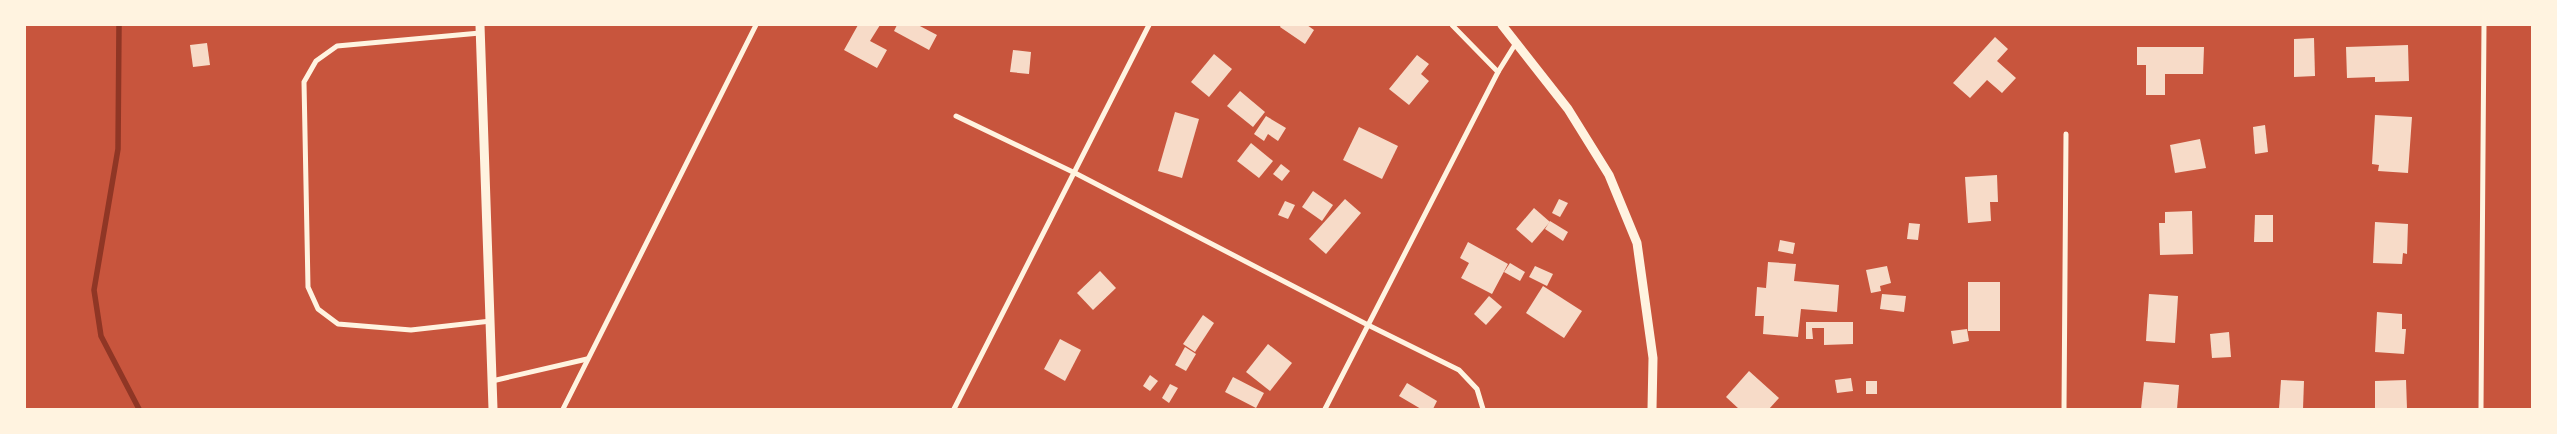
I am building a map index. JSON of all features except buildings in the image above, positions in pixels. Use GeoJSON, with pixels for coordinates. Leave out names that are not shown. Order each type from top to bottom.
{"type":"FeatureCollection","features":[{"type":"Feature","properties":{"kind":"street"},"geometry":{"type":"LineString","coordinates":[[563,409],[756,25]]}},
{"type":"Feature","properties":{"kind":"street"},"geometry":{"type":"LineString","coordinates":[[954,409],[1149,25]]}},
{"type":"Feature","properties":{"kind":"street"},"geometry":{"type":"LineString","coordinates":[[1452,25],[1498,72]]}},
{"type":"Feature","properties":{"kind":"street"},"geometry":{"type":"LineString","coordinates":[[1502,25],[1568,109],[1609,175],[1637,243],[1653,358],[1652,409]]}},
{"type":"Feature","properties":{"kind":"street"},"geometry":{"type":"LineString","coordinates":[[2481,409],[2484,25]]}},
{"type":"Feature","properties":{"kind":"street"},"geometry":{"type":"LineString","coordinates":[[491,321],[411,330],[338,324],[318,309],[308,287],[304,82],[316,61],[337,46],[480,29],[491,321],[493,409]]}},
{"type":"Feature","properties":{"kind":"street"},"geometry":{"type":"LineString","coordinates":[[1325,409],[1498,72],[1516,42]]}},
{"type":"Feature","properties":{"kind":"street"},"geometry":{"type":"LineString","coordinates":[[956,116],[1074,172],[1368,326],[1459,370],[1477,389],[1483,409]]}},
{"type":"Feature","properties":{"kind":"street"},"geometry":{"type":"LineString","coordinates":[[2064,409],[2066,134]]}},
{"type":"Feature","properties":{"kind":"street"},"geometry":{"type":"LineString","coordinates":[[492,381],[587,359]]}},
{"type":"Feature","properties":{"kind":"waterway"},"geometry":{"type":"LineString","coordinates":[[119,25],[118,149],[94,290],[101,336],[139,409]]}}]}
